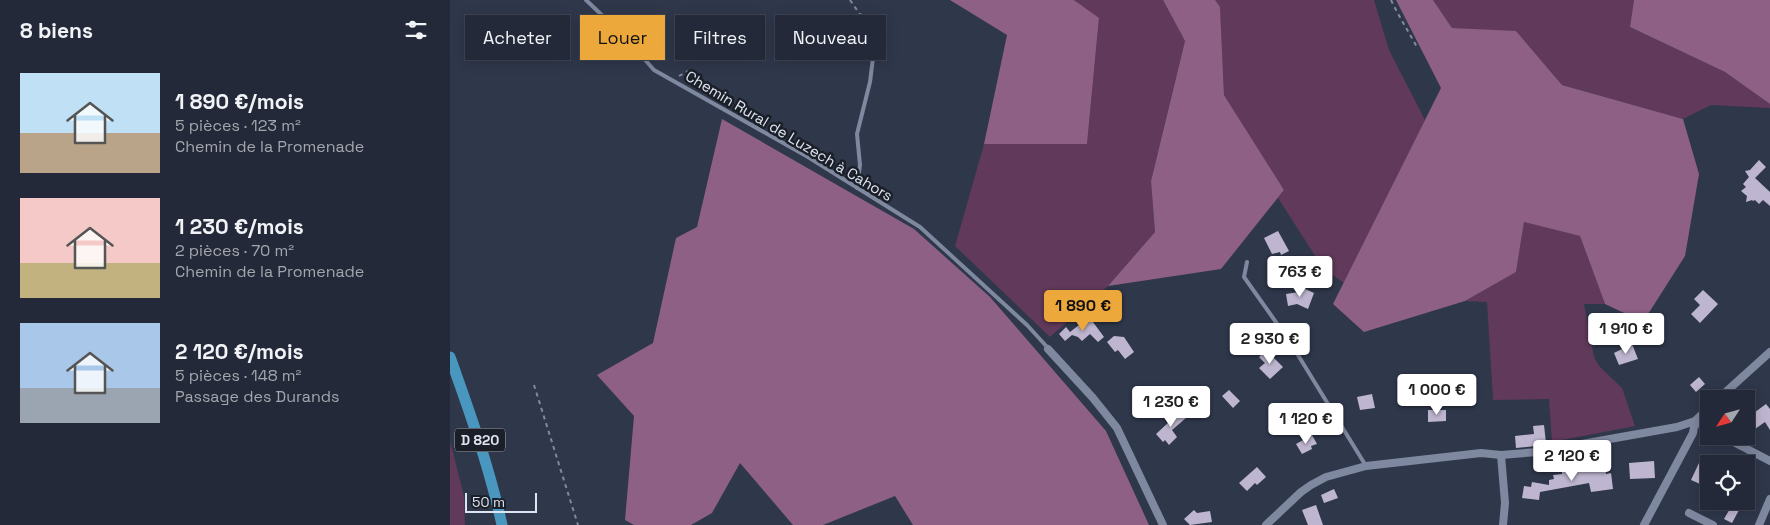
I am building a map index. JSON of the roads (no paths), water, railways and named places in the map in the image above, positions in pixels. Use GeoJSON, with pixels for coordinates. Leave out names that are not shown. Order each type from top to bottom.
{"type":"FeatureCollection","features":[{"type":"Feature","properties":{"kind":"main road","name":"D 820"},"geometry":{"type":"LineString","coordinates":[[450,357],[493,483],[502,525]]}},
{"type":"Feature","properties":{"kind":"street"},"geometry":{"type":"LineString","coordinates":[[1048,349],[1093,398],[1117,428],[1163,525]]}},
{"type":"Feature","properties":{"kind":"street"},"geometry":{"type":"LineString","coordinates":[[1728,390],[1770,352]]}},
{"type":"Feature","properties":{"kind":"street"},"geometry":{"type":"LineString","coordinates":[[1266,525],[1311,485],[1326,477],[1366,466],[1481,453],[1501,455],[1550,451],[1677,427],[1695,421],[1700,416]]}},
{"type":"Feature","properties":{"kind":"street"},"geometry":{"type":"LineString","coordinates":[[1695,421],[1700,424]]}},
{"type":"Feature","properties":{"kind":"street"},"geometry":{"type":"LineString","coordinates":[[1644,525],[1689,440],[1695,421]]}},
{"type":"Feature","properties":{"kind":"street"},"geometry":{"type":"LineString","coordinates":[[1739,445],[1770,461]]}},
{"type":"Feature","properties":{"kind":"street"},"geometry":{"type":"LineString","coordinates":[[1501,455],[1506,503],[1503,525]]}},
{"type":"Feature","properties":{"kind":"street"},"geometry":{"type":"LineString","coordinates":[[1759,525],[1770,500]]}},
{"type":"Feature","properties":{"kind":"street"},"geometry":{"type":"LineString","coordinates":[[1689,513],[1712,525]]}},
{"type":"Feature","properties":{"kind":"lane","name":"Chemin Rural de Luzech à Cahors"},"geometry":{"type":"LineString","coordinates":[[586,0],[625,37],[654,70],[808,157],[920,227],[1028,325],[1048,349]]}},
{"type":"Feature","properties":{"kind":"lane"},"geometry":{"type":"LineString","coordinates":[[857,188],[860,165],[857,134],[870,82],[873,60]]}},
{"type":"Feature","properties":{"kind":"lane"},"geometry":{"type":"LineString","coordinates":[[1246,262],[1244,277],[1290,342],[1366,466]]}}]}
